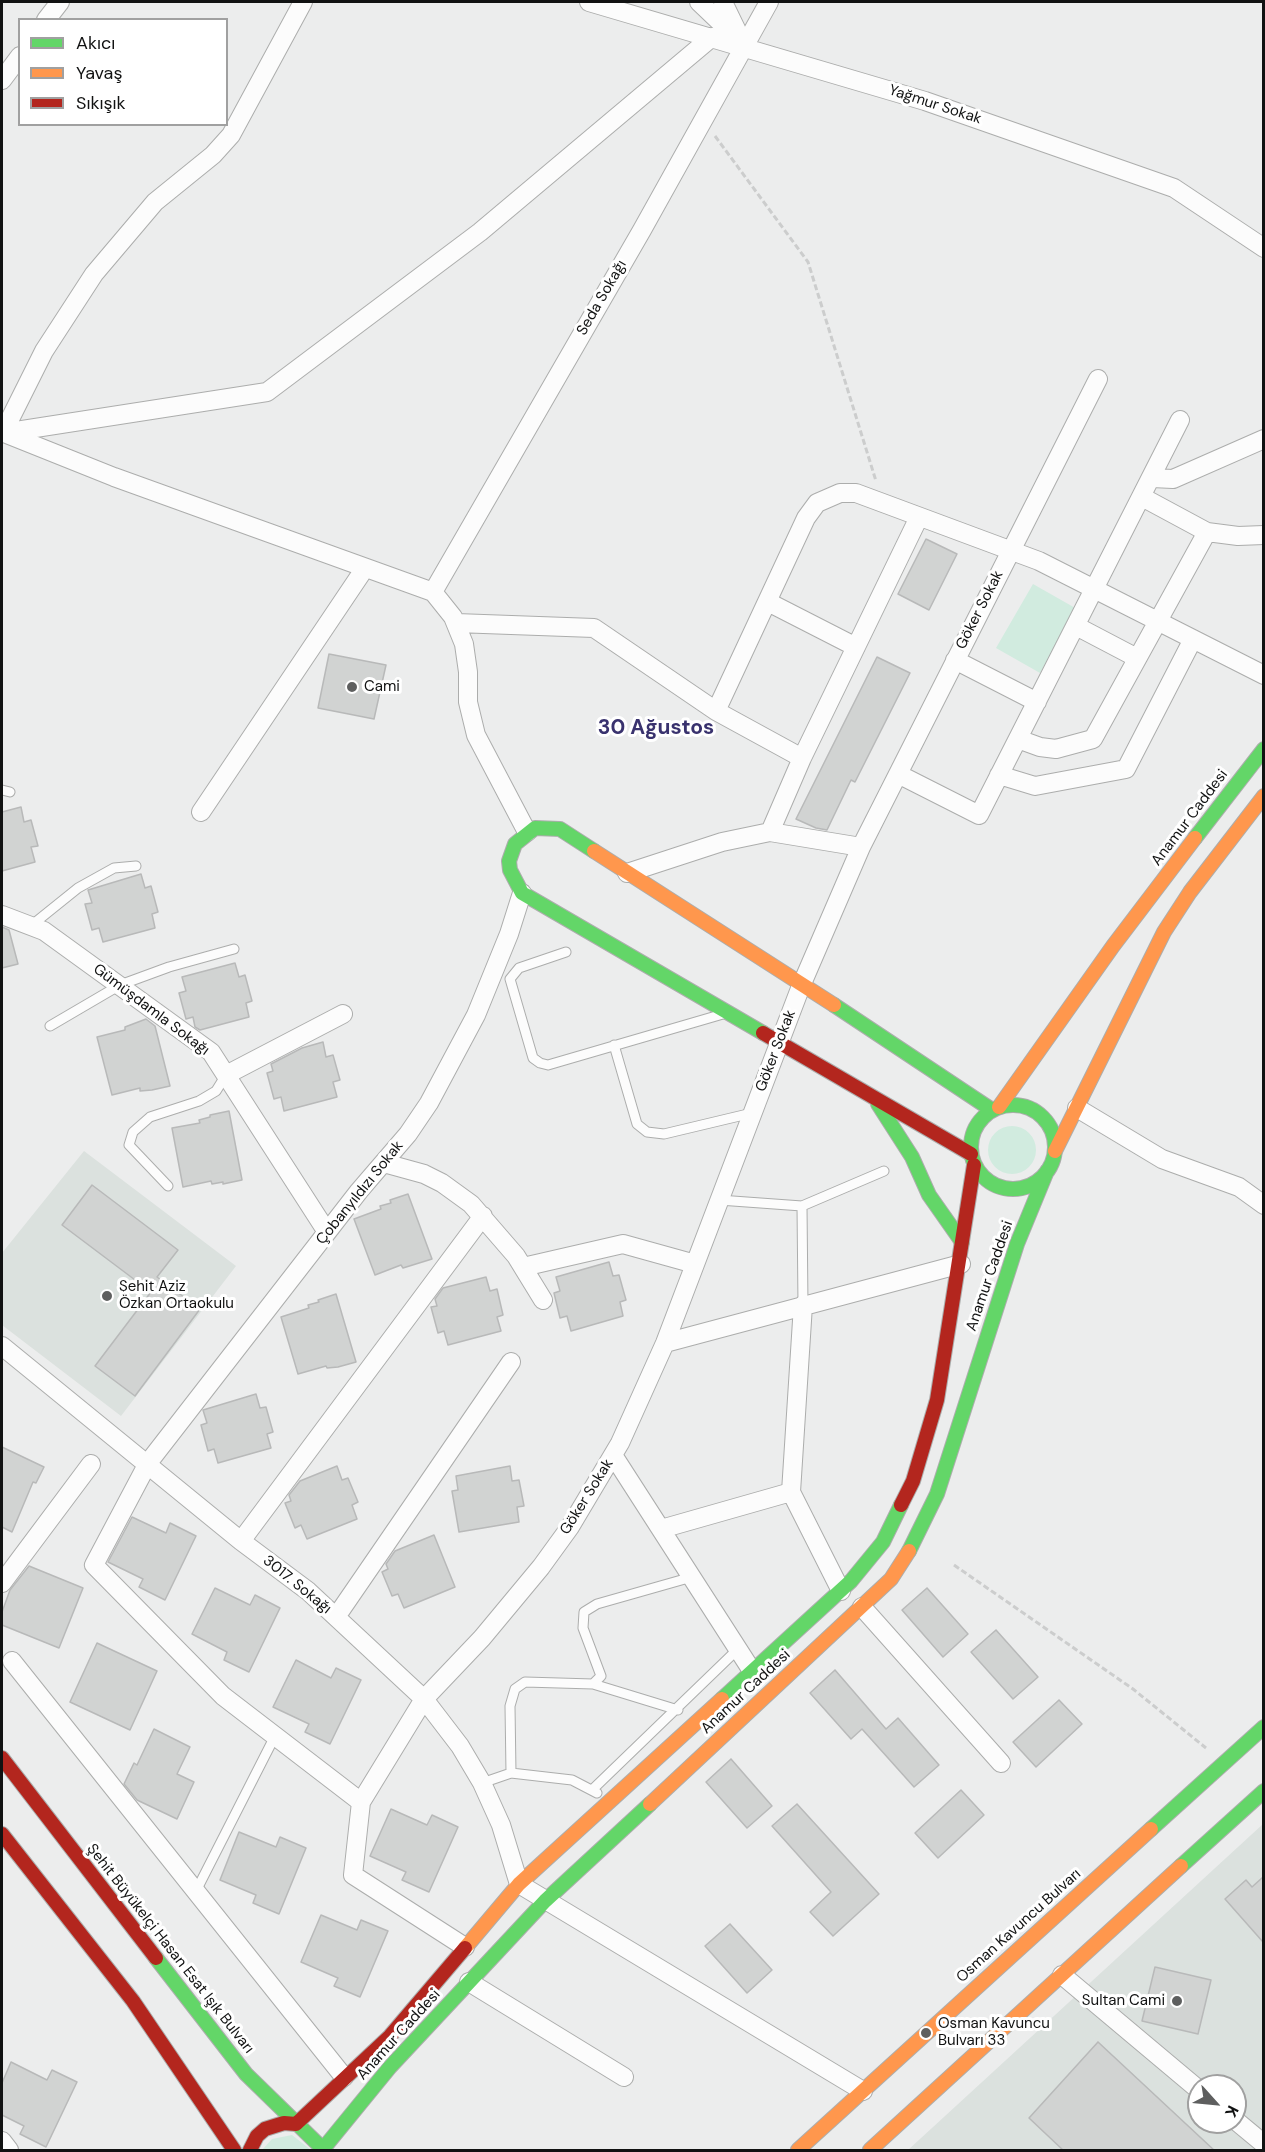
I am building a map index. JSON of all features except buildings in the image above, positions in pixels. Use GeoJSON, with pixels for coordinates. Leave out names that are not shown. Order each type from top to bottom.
{"type":"FeatureCollection","features":[{"type":"Feature","properties":{"kind":"main road","name":"Anamur Caddesi"},"geometry":{"type":"LineString","coordinates":[[995,1108],[1113,946],[1263,749]]}},
{"type":"Feature","properties":{"kind":"main road"},"geometry":{"type":"LineString","coordinates":[[1055,1151],[1051,1130],[1039,1113],[1020,1105],[995,1108],[977,1124],[970,1144],[973,1160],[988,1182],[1009,1189],[1030,1185],[1047,1171],[1164,932],[1190,892],[1263,796]]}},
{"type":"Feature","properties":{"kind":"main road"},"geometry":{"type":"LineString","coordinates":[[973,1160],[872,1097],[522,893],[512,878],[509,861],[515,844],[527,832],[543,827],[560,829],[801,986],[995,1108]]}},
{"type":"Feature","properties":{"kind":"main road"},"geometry":{"type":"LineString","coordinates":[[872,1097],[900,1136],[929,1195],[962,1242]]}},
{"type":"Feature","properties":{"kind":"main road","name":"Anamur Caddesi"},"geometry":{"type":"LineString","coordinates":[[296,2124],[390,2036],[519,1884],[841,1590],[868,1562],[883,1542],[913,1481],[937,1400],[961,1264],[973,1160]]}},
{"type":"Feature","properties":{"kind":"main road","name":"Anamur Caddesi"},"geometry":{"type":"LineString","coordinates":[[324,2150],[390,2067],[544,1901],[862,1607],[884,1586],[903,1562],[937,1494],[1017,1244],[1047,1171]]}},
{"type":"Feature","properties":{"kind":"main road","name":"Osman Kavuncu Bulvarı"},"geometry":{"type":"LineString","coordinates":[[798,2151],[1263,1727]]}},
{"type":"Feature","properties":{"kind":"main road","name":"Şehit Büyükelçi Hasan Esat Işık Bulvarı"},"geometry":{"type":"LineString","coordinates":[[2,1758],[246,2074],[324,2150]]}},
{"type":"Feature","properties":{"kind":"main road"},"geometry":{"type":"LineString","coordinates":[[870,2151],[1263,1791]]}},
{"type":"Feature","properties":{"kind":"main road"},"geometry":{"type":"LineString","coordinates":[[2,1834],[133,2001],[234,2151]]}},
{"type":"Feature","properties":{"kind":"main road"},"geometry":{"type":"LineString","coordinates":[[250,2151],[257,2136],[265,2130],[284,2123],[296,2124]]}},
{"type":"Feature","properties":{"kind":"street"},"geometry":{"type":"LineString","coordinates":[[48,18],[60,2]]}},
{"type":"Feature","properties":{"kind":"street"},"geometry":{"type":"LineString","coordinates":[[2,433],[44,351],[94,274],[155,202],[213,155],[231,135],[303,2]]}},
{"type":"Feature","properties":{"kind":"street","name":"Yağmur Sokak"},"geometry":{"type":"LineString","coordinates":[[589,2],[744,46],[936,105],[1174,188],[1263,248]]}},
{"type":"Feature","properties":{"kind":"street"},"geometry":{"type":"LineString","coordinates":[[699,2],[744,46]]}},
{"type":"Feature","properties":{"kind":"street"},"geometry":{"type":"LineString","coordinates":[[723,2],[744,46]]}},
{"type":"Feature","properties":{"kind":"street","name":"Seda Sokağı"},"geometry":{"type":"LineString","coordinates":[[433,592],[769,2]]}},
{"type":"Feature","properties":{"kind":"street"},"geometry":{"type":"LineString","coordinates":[[2,433],[267,393],[480,232],[712,37]]}},
{"type":"Feature","properties":{"kind":"street"},"geometry":{"type":"LineString","coordinates":[[2,80],[18,59]]}},
{"type":"Feature","properties":{"kind":"street","name":"Göker Sokak"},"geometry":{"type":"LineString","coordinates":[[361,1802],[424,1699],[482,1638],[541,1567],[570,1527],[613,1455],[641,1400],[665,1343],[801,986],[861,846],[1098,379]]}},
{"type":"Feature","properties":{"kind":"street"},"geometry":{"type":"LineString","coordinates":[[898,774],[979,815],[1180,420]]}},
{"type":"Feature","properties":{"kind":"street"},"geometry":{"type":"LineString","coordinates":[[2,433],[114,477],[433,592],[456,623],[467,658],[468,702],[476,735],[527,832]]}},
{"type":"Feature","properties":{"kind":"street"},"geometry":{"type":"LineString","coordinates":[[1152,478],[1173,479],[1263,439]]}},
{"type":"Feature","properties":{"kind":"street"},"geometry":{"type":"LineString","coordinates":[[716,711],[806,518],[817,503],[832,494],[849,492],[1010,550],[1263,675]]}},
{"type":"Feature","properties":{"kind":"street"},"geometry":{"type":"LineString","coordinates":[[1142,497],[1206,532],[1238,536],[1263,535]]}},
{"type":"Feature","properties":{"kind":"street"},"geometry":{"type":"LineString","coordinates":[[770,832],[802,758],[918,516]]}},
{"type":"Feature","properties":{"kind":"street"},"geometry":{"type":"LineString","coordinates":[[1018,739],[1040,747],[1056,748],[1093,739],[1206,532]]}},
{"type":"Feature","properties":{"kind":"street"},"geometry":{"type":"LineString","coordinates":[[201,812],[365,568]]}},
{"type":"Feature","properties":{"kind":"street"},"geometry":{"type":"LineString","coordinates":[[768,602],[856,647]]}},
{"type":"Feature","properties":{"kind":"street"},"geometry":{"type":"LineString","coordinates":[[456,623],[594,628],[716,711],[802,758]]}},
{"type":"Feature","properties":{"kind":"street"},"geometry":{"type":"LineString","coordinates":[[1076,626],[1137,658]]}},
{"type":"Feature","properties":{"kind":"street"},"geometry":{"type":"LineString","coordinates":[[999,776],[1035,786],[1126,770],[1193,639]]}},
{"type":"Feature","properties":{"kind":"street"},"geometry":{"type":"LineString","coordinates":[[955,660],[1037,702]]}},
{"type":"Feature","properties":{"kind":"street"},"geometry":{"type":"LineString","coordinates":[[627,873],[722,842],[770,832],[861,846]]}},
{"type":"Feature","properties":{"kind":"street","name":"Çobanyıldızı Sokak"},"geometry":{"type":"LineString","coordinates":[[274,1738],[223,1696],[94,1565],[148,1463],[327,1232],[384,1164],[429,1103],[454,1060],[493,975],[522,893]]}},
{"type":"Feature","properties":{"kind":"street","name":"Gümüşdamla Sokağı"},"geometry":{"type":"LineString","coordinates":[[2,915],[32,925],[120,985],[211,1052],[327,1232]]}},
{"type":"Feature","properties":{"kind":"street"},"geometry":{"type":"LineString","coordinates":[[226,1075],[343,1014]]}},
{"type":"Feature","properties":{"kind":"street"},"geometry":{"type":"LineString","coordinates":[[1077,1108],[1162,1159],[1239,1187],[1263,1205]]}},
{"type":"Feature","properties":{"kind":"street"},"geometry":{"type":"LineString","coordinates":[[384,1164],[414,1171],[442,1183],[483,1216],[523,1268],[543,1300]]}},
{"type":"Feature","properties":{"kind":"street"},"geometry":{"type":"LineString","coordinates":[[241,1541],[483,1216]]}},
{"type":"Feature","properties":{"kind":"street"},"geometry":{"type":"LineString","coordinates":[[523,1268],[623,1244],[695,1264]]}},
{"type":"Feature","properties":{"kind":"street"},"geometry":{"type":"LineString","coordinates":[[665,1343],[961,1264]]}},
{"type":"Feature","properties":{"kind":"street"},"geometry":{"type":"LineString","coordinates":[[803,1305],[791,1492],[841,1590]]}},
{"type":"Feature","properties":{"kind":"street","name":"3017. Sokağı"},"geometry":{"type":"LineString","coordinates":[[2,1346],[241,1541],[308,1591],[424,1699],[460,1746],[482,1783],[501,1825],[519,1884]]}},
{"type":"Feature","properties":{"kind":"street"},"geometry":{"type":"LineString","coordinates":[[336,1617],[511,1362]]}},
{"type":"Feature","properties":{"kind":"street"},"geometry":{"type":"LineString","coordinates":[[613,1455],[752,1671]]}},
{"type":"Feature","properties":{"kind":"street"},"geometry":{"type":"LineString","coordinates":[[2,1583],[91,1464]]}},
{"type":"Feature","properties":{"kind":"street"},"geometry":{"type":"LineString","coordinates":[[661,1529],[791,1492]]}},
{"type":"Feature","properties":{"kind":"street"},"geometry":{"type":"LineString","coordinates":[[862,1607],[1001,1763]]}},
{"type":"Feature","properties":{"kind":"street"},"geometry":{"type":"LineString","coordinates":[[12,1661],[344,2078]]}},
{"type":"Feature","properties":{"kind":"street"},"geometry":{"type":"LineString","coordinates":[[274,1738],[361,1802],[353,1875],[465,1947]]}},
{"type":"Feature","properties":{"kind":"street"},"geometry":{"type":"LineString","coordinates":[[519,1884],[863,2091]]}},
{"type":"Feature","properties":{"kind":"street"},"geometry":{"type":"LineString","coordinates":[[1062,1975],[1187,2080]]}},
{"type":"Feature","properties":{"kind":"street"},"geometry":{"type":"LineString","coordinates":[[469,1982],[624,2077]]}},
{"type":"Feature","properties":{"kind":"street"},"geometry":{"type":"LineString","coordinates":[[1247,2130],[1263,2144]]}},
{"type":"Feature","properties":{"kind":"street"},"geometry":{"type":"LineString","coordinates":[[2,2141],[9,2151]]}},
{"type":"Feature","properties":{"kind":"lane"},"geometry":{"type":"LineString","coordinates":[[32,925],[78,888],[114,868],[136,866]]}},
{"type":"Feature","properties":{"kind":"lane"},"geometry":{"type":"LineString","coordinates":[[50,1026],[120,985],[169,967],[234,950]]}},
{"type":"Feature","properties":{"kind":"lane"},"geometry":{"type":"LineString","coordinates":[[566,952],[519,968],[510,979],[533,1058],[548,1065],[728,1013]]}},
{"type":"Feature","properties":{"kind":"lane"},"geometry":{"type":"LineString","coordinates":[[614,1045],[637,1124],[647,1132],[664,1134],[752,1113]]}},
{"type":"Feature","properties":{"kind":"lane"},"geometry":{"type":"LineString","coordinates":[[168,1186],[129,1145],[133,1132],[150,1117],[199,1101],[216,1091],[226,1075]]}},
{"type":"Feature","properties":{"kind":"lane"},"geometry":{"type":"LineString","coordinates":[[719,1200],[802,1206],[884,1172]]}},
{"type":"Feature","properties":{"kind":"lane"},"geometry":{"type":"LineString","coordinates":[[802,1206],[803,1305]]}},
{"type":"Feature","properties":{"kind":"lane"},"geometry":{"type":"LineString","coordinates":[[593,1684],[601,1676],[583,1628],[584,1612],[597,1604],[692,1577]]}},
{"type":"Feature","properties":{"kind":"lane"},"geometry":{"type":"LineString","coordinates":[[592,1790],[678,1710],[738,1649]]}},
{"type":"Feature","properties":{"kind":"lane"},"geometry":{"type":"LineString","coordinates":[[511,1773],[510,1706],[514,1689],[525,1682],[593,1684],[678,1710]]}},
{"type":"Feature","properties":{"kind":"lane"},"geometry":{"type":"LineString","coordinates":[[196,1891],[274,1738]]}},
{"type":"Feature","properties":{"kind":"lane"},"geometry":{"type":"LineString","coordinates":[[482,1783],[511,1773],[572,1780],[611,1800]]}},
{"type":"Feature","properties":{"kind":"path"},"geometry":{"type":"LineString","coordinates":[[703,120],[808,262],[883,503]]}},
{"type":"Feature","properties":{"kind":"path"},"geometry":{"type":"LineString","coordinates":[[954,1565],[1133,1689],[1223,1763]]}},
{"type":"Feature","properties":{"kind":"shaded area","name":"Şehit Aziz Özkan Ortaokulu"},"geometry":{"type":"Polygon","coordinates":[[[84,1151],[236,1266],[121,1416],[2,1325],[2,1253],[84,1151]]]}},
{"type":"Feature","properties":{"kind":"shaded area"},"geometry":{"type":"Polygon","coordinates":[[[1263,1824],[1263,2150],[908,2150],[1263,1824]]]}},
{"type":"Feature","properties":{"kind":"green space"},"geometry":{"type":"Polygon","coordinates":[[[1033,584],[1077,609],[1040,673],[996,648],[1033,584]]]}},
{"type":"Feature","properties":{"kind":"green space"},"geometry":{"type":"Polygon","coordinates":[[[1012,1126],[1029,1133],[1036,1150],[1029,1167],[1012,1174],[995,1167],[988,1150],[995,1133],[1012,1126]]]}},
{"type":"Feature","properties":{"kind":"green space"},"geometry":{"type":"Polygon","coordinates":[[[292,2135],[311,2150],[262,2150],[272,2139],[292,2135]]]}},
{"type":"Feature","properties":{"kind":"traffic: fast"},"geometry":{"type":"LineString","coordinates":[[1195,838],[1264,749]]}},
{"type":"Feature","properties":{"kind":"traffic: fast"},"geometry":{"type":"LineString","coordinates":[[594,851],[560,829],[535,828],[515,844],[509,861],[510,870],[522,893],[763,1033]]}},
{"type":"Feature","properties":{"kind":"traffic: fast"},"geometry":{"type":"LineString","coordinates":[[834,1005],[992,1110]]}},
{"type":"Feature","properties":{"kind":"traffic: fast"},"geometry":{"type":"LineString","coordinates":[[878,1104],[912,1157],[929,1195],[962,1242]]}},
{"type":"Feature","properties":{"kind":"traffic: fast"},"geometry":{"type":"LineString","coordinates":[[1013,1105],[1029,1108],[1043,1117],[1052,1131],[1055,1147],[1052,1163],[1043,1177],[1029,1186],[1013,1189],[997,1186],[983,1177],[974,1163],[971,1147],[974,1131],[983,1117],[997,1108],[1013,1105]]}},
{"type":"Feature","properties":{"kind":"traffic: fast"},"geometry":{"type":"LineString","coordinates":[[909,1551],[937,1494],[1017,1244],[1047,1171]]}},
{"type":"Feature","properties":{"kind":"traffic: fast"},"geometry":{"type":"LineString","coordinates":[[722,1699],[851,1581],[883,1542],[901,1505]]}},
{"type":"Feature","properties":{"kind":"traffic: fast"},"geometry":{"type":"LineString","coordinates":[[1151,1829],[1264,1727]]}},
{"type":"Feature","properties":{"kind":"traffic: fast"},"geometry":{"type":"LineString","coordinates":[[1181,1866],[1264,1791]]}},
{"type":"Feature","properties":{"kind":"traffic: fast"},"geometry":{"type":"LineString","coordinates":[[323,2149],[390,2067],[545,1901],[650,1804]]}},
{"type":"Feature","properties":{"kind":"traffic: fast"},"geometry":{"type":"LineString","coordinates":[[156,1958],[246,2074],[324,2150]]}},
{"type":"Feature","properties":{"kind":"traffic: slow"},"geometry":{"type":"LineString","coordinates":[[1055,1151],[1164,932],[1190,892],[1264,796]]}},
{"type":"Feature","properties":{"kind":"traffic: slow"},"geometry":{"type":"LineString","coordinates":[[999,1107],[1113,946],[1195,838]]}},
{"type":"Feature","properties":{"kind":"traffic: slow"},"geometry":{"type":"LineString","coordinates":[[594,851],[834,1005]]}},
{"type":"Feature","properties":{"kind":"traffic: slow"},"geometry":{"type":"LineString","coordinates":[[650,1804],[891,1579],[909,1551]]}},
{"type":"Feature","properties":{"kind":"traffic: slow"},"geometry":{"type":"LineString","coordinates":[[465,1948],[519,1884],[722,1699]]}},
{"type":"Feature","properties":{"kind":"traffic: slow"},"geometry":{"type":"LineString","coordinates":[[798,2150],[1151,1829]]}},
{"type":"Feature","properties":{"kind":"traffic: slow"},"geometry":{"type":"LineString","coordinates":[[870,2150],[1181,1866]]}},
{"type":"Feature","properties":{"kind":"traffic: jam"},"geometry":{"type":"LineString","coordinates":[[763,1033],[971,1154]]}},
{"type":"Feature","properties":{"kind":"traffic: jam"},"geometry":{"type":"LineString","coordinates":[[901,1505],[913,1481],[937,1400],[974,1165]]}},
{"type":"Feature","properties":{"kind":"traffic: jam"},"geometry":{"type":"LineString","coordinates":[[2,1758],[156,1958]]}},
{"type":"Feature","properties":{"kind":"traffic: jam"},"geometry":{"type":"LineString","coordinates":[[2,1834],[133,2001],[234,2150]]}},
{"type":"Feature","properties":{"kind":"traffic: jam"},"geometry":{"type":"LineString","coordinates":[[296,2124],[390,2036],[465,1948]]}},
{"type":"Feature","properties":{"kind":"traffic: jam"},"geometry":{"type":"LineString","coordinates":[[250,2150],[257,2136],[265,2129],[284,2123],[296,2124]]}},
{"type":"Feature","properties":{"kind":"place","name":"Cami"},"geometry":{"type":"Point","coordinates":[352,687]}},
{"type":"Feature","properties":{"kind":"place","name":"Şehit Aziz Özkan Ortaokulu"},"geometry":{"type":"Point","coordinates":[107,1296]}},
{"type":"Feature","properties":{"kind":"place","name":"Sultan Cami"},"geometry":{"type":"Point","coordinates":[1177,2001]}},
{"type":"Feature","properties":{"kind":"place","name":"Osman Kavuncu Bulvarı 33"},"geometry":{"type":"Point","coordinates":[926,2033]}},
{"type":"Feature","properties":{"kind":"district","name":"30 Ağustos"},"geometry":{"type":"Point","coordinates":[656,728]}}]}
